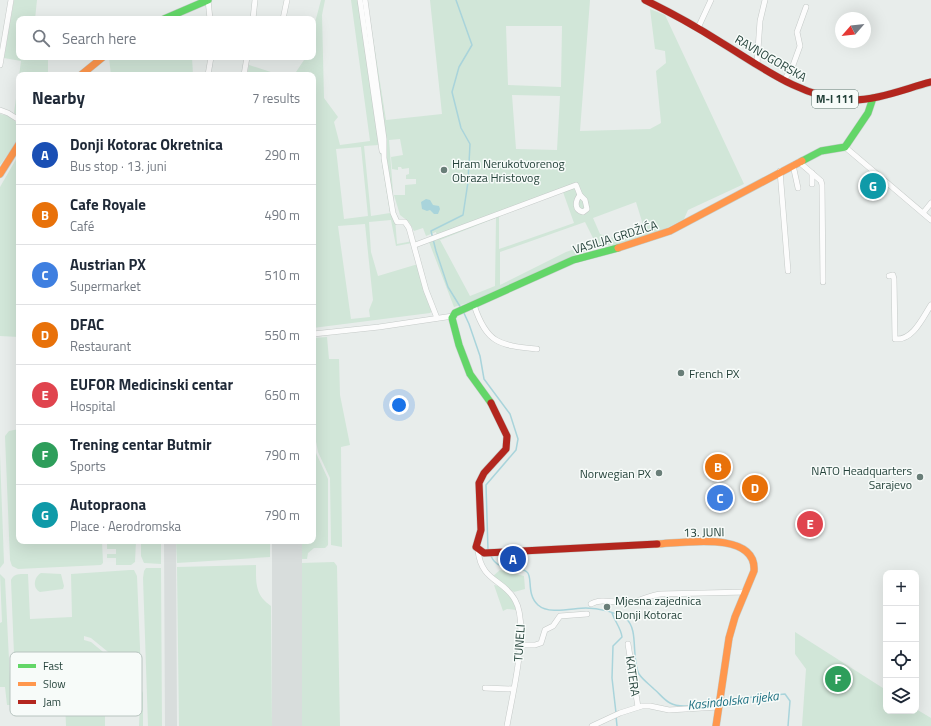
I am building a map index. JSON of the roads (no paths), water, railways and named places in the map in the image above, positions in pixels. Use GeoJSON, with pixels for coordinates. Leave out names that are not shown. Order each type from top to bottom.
{"type":"FeatureCollection","features":[{"type":"Feature","properties":{"kind":"street"},"geometry":{"type":"LineString","coordinates":[[0,65],[11,0]]}},
{"type":"Feature","properties":{"kind":"street"},"geometry":{"type":"LineString","coordinates":[[171,16],[208,0],[210,16]]}},
{"type":"Feature","properties":{"kind":"street"},"geometry":{"type":"LineString","coordinates":[[253,16],[255,0]]}},
{"type":"Feature","properties":{"kind":"street"},"geometry":{"type":"LineString","coordinates":[[284,16],[287,0]]}},
{"type":"Feature","properties":{"kind":"street"},"geometry":{"type":"LineString","coordinates":[[360,0],[393,213],[397,222],[404,222],[407,224],[426,290],[437,318]]}},
{"type":"Feature","properties":{"kind":"street"},"geometry":{"type":"LineString","coordinates":[[365,0],[384,139],[384,158]]}},
{"type":"Feature","properties":{"kind":"street","name":"RAVNOGORSKA"},"geometry":{"type":"LineString","coordinates":[[645,0],[698,28],[784,80],[805,90],[836,99],[873,98],[931,82]]}},
{"type":"Feature","properties":{"kind":"street"},"geometry":{"type":"LineString","coordinates":[[698,28],[711,0]]}},
{"type":"Feature","properties":{"kind":"street"},"geometry":{"type":"LineString","coordinates":[[757,64],[760,21],[765,0]]}},
{"type":"Feature","properties":{"kind":"street"},"geometry":{"type":"LineString","coordinates":[[784,80],[792,68],[799,50],[800,46],[797,32],[806,7]]}},
{"type":"Feature","properties":{"kind":"street"},"geometry":{"type":"LineString","coordinates":[[86,72],[100,60]]}},
{"type":"Feature","properties":{"kind":"street"},"geometry":{"type":"LineString","coordinates":[[208,72],[210,60]]}},
{"type":"Feature","properties":{"kind":"street"},"geometry":{"type":"LineString","coordinates":[[245,72],[247,60]]}},
{"type":"Feature","properties":{"kind":"street"},"geometry":{"type":"LineString","coordinates":[[873,98],[868,114],[846,147],[931,220]]}},
{"type":"Feature","properties":{"kind":"street"},"geometry":{"type":"LineString","coordinates":[[0,110],[16,118]]}},
{"type":"Feature","properties":{"kind":"street","name":"VASILJA GRDŽIĆA"},"geometry":{"type":"LineString","coordinates":[[455,314],[573,260],[641,242],[670,231],[780,171],[825,149],[846,147]]}},
{"type":"Feature","properties":{"kind":"street"},"geometry":{"type":"LineString","coordinates":[[0,174],[16,149]]}},
{"type":"Feature","properties":{"kind":"street"},"geometry":{"type":"LineString","coordinates":[[796,164],[812,173],[821,181],[823,282]]}},
{"type":"Feature","properties":{"kind":"street"},"geometry":{"type":"LineString","coordinates":[[796,164],[798,188]]}},
{"type":"Feature","properties":{"kind":"street"},"geometry":{"type":"LineString","coordinates":[[780,171],[788,271]]}},
{"type":"Feature","properties":{"kind":"street"},"geometry":{"type":"LineString","coordinates":[[812,173],[812,184]]}},
{"type":"Feature","properties":{"kind":"street"},"geometry":{"type":"LineString","coordinates":[[414,245],[576,185],[580,195]]}},
{"type":"Feature","properties":{"kind":"street"},"geometry":{"type":"LineString","coordinates":[[923,213],[931,204]]}},
{"type":"Feature","properties":{"kind":"street"},"geometry":{"type":"LineString","coordinates":[[889,276],[893,275],[894,279],[896,339],[901,340],[910,335],[931,305]]}},
{"type":"Feature","properties":{"kind":"street"},"geometry":{"type":"LineString","coordinates":[[473,306],[483,329],[496,340],[507,346],[537,350]]}},
{"type":"Feature","properties":{"kind":"street"},"geometry":{"type":"LineString","coordinates":[[316,334],[437,318],[455,314]]}},
{"type":"Feature","properties":{"kind":"street"},"geometry":{"type":"LineString","coordinates":[[455,314],[452,322],[470,374],[493,406],[507,436],[506,449],[484,473],[480,483],[481,530],[476,547],[481,552]]}},
{"type":"Feature","properties":{"kind":"street","name":"13. JUNI"},"geometry":{"type":"LineString","coordinates":[[481,552],[729,542],[737,546],[747,554],[754,564],[754,571],[729,638],[716,726]]}},
{"type":"Feature","properties":{"kind":"street","name":"TUNELI"},"geometry":{"type":"LineString","coordinates":[[481,552],[479,558],[486,572],[512,595],[517,604],[521,622],[520,645],[507,726]]}},
{"type":"Feature","properties":{"kind":"street"},"geometry":{"type":"LineString","coordinates":[[591,604],[599,601],[633,602],[649,596],[661,594],[746,592]]}},
{"type":"Feature","properties":{"kind":"street"},"geometry":{"type":"LineString","coordinates":[[520,645],[535,645],[541,643],[545,630],[553,626],[560,616],[587,614]]}},
{"type":"Feature","properties":{"kind":"street","name":"KATERA"},"geometry":{"type":"LineString","coordinates":[[628,644],[638,707]]}},
{"type":"Feature","properties":{"kind":"street"},"geometry":{"type":"LineString","coordinates":[[485,688],[513,689]]}},
{"type":"Feature","properties":{"kind":"street","name":"KATERA"},"geometry":{"type":"LineString","coordinates":[[592,726],[638,707],[650,706],[669,710],[719,702]]}},
{"type":"Feature","properties":{"kind":"water"},"geometry":{"type":"Polygon","coordinates":[[[426,199],[430,200],[433,205],[439,206],[440,209],[438,214],[434,214],[430,210],[427,211],[422,209],[421,202],[426,199]]]}},
{"type":"Feature","properties":{"kind":"waterway","name":"Kasindolska rijeka"},"geometry":{"type":"LineString","coordinates":[[456,0],[472,45],[459,67],[452,92],[461,128],[470,144],[468,182],[463,215],[431,231],[448,287],[461,308]]}},
{"type":"Feature","properties":{"kind":"waterway","name":"Kasindolska rijeka"},"geometry":{"type":"LineString","coordinates":[[463,311],[480,356],[484,379],[510,414],[518,439],[516,450],[486,485],[488,550]]}},
{"type":"Feature","properties":{"kind":"waterway","name":"Kasindolska rijeka"},"geometry":{"type":"LineString","coordinates":[[491,556],[494,561],[503,567],[523,569],[527,572],[530,578],[531,591],[534,601],[543,608],[548,610],[586,608],[596,609],[612,612],[626,619],[630,623],[634,637],[635,661],[639,674],[668,702],[675,705],[687,706],[717,701]]}},
{"type":"Feature","properties":{"kind":"waterway"},"geometry":{"type":"LineString","coordinates":[[612,613],[622,637],[613,646],[612,678],[616,713]]}},
{"type":"Feature","properties":{"kind":"waterway","name":"Kasindolska rijeka"},"geometry":{"type":"LineString","coordinates":[[723,700],[785,694],[790,701],[788,726]]}},
{"type":"Feature","properties":{"kind":"waterway"},"geometry":{"type":"LineString","coordinates":[[616,716],[617,726]]}},
{"type":"Feature","properties":{"kind":"place","name":"Hram Nerukotvorenog Obraza Hristovog"},"geometry":{"type":"Point","coordinates":[444,170]}},
{"type":"Feature","properties":{"kind":"place","name":"Autopraona"},"geometry":{"type":"Point","coordinates":[873,186]}},
{"type":"Feature","properties":{"kind":"place","name":"French PX"},"geometry":{"type":"Point","coordinates":[681,373]}},
{"type":"Feature","properties":{"kind":"place","name":"Cafe Royale"},"geometry":{"type":"Point","coordinates":[718,467]}},
{"type":"Feature","properties":{"kind":"place","name":"Norwegian PX"},"geometry":{"type":"Point","coordinates":[659,473]}},
{"type":"Feature","properties":{"kind":"place","name":"NATO Headquarters Sarajevo"},"geometry":{"type":"Point","coordinates":[920,477]}},
{"type":"Feature","properties":{"kind":"place","name":"DFAC"},"geometry":{"type":"Point","coordinates":[755,488]}},
{"type":"Feature","properties":{"kind":"place","name":"Austrian PX"},"geometry":{"type":"Point","coordinates":[720,498]}},
{"type":"Feature","properties":{"kind":"place","name":"EUFOR Medicinski centar"},"geometry":{"type":"Point","coordinates":[810,524]}},
{"type":"Feature","properties":{"kind":"place","name":"Donji Kotorac Okretnica"},"geometry":{"type":"Point","coordinates":[513,559]}},
{"type":"Feature","properties":{"kind":"place","name":"Mjesna zajednica Donji Kotorac"},"geometry":{"type":"Point","coordinates":[607,607]}},
{"type":"Feature","properties":{"kind":"place","name":"Trening centar Butmir"},"geometry":{"type":"Point","coordinates":[838,679]}}]}
